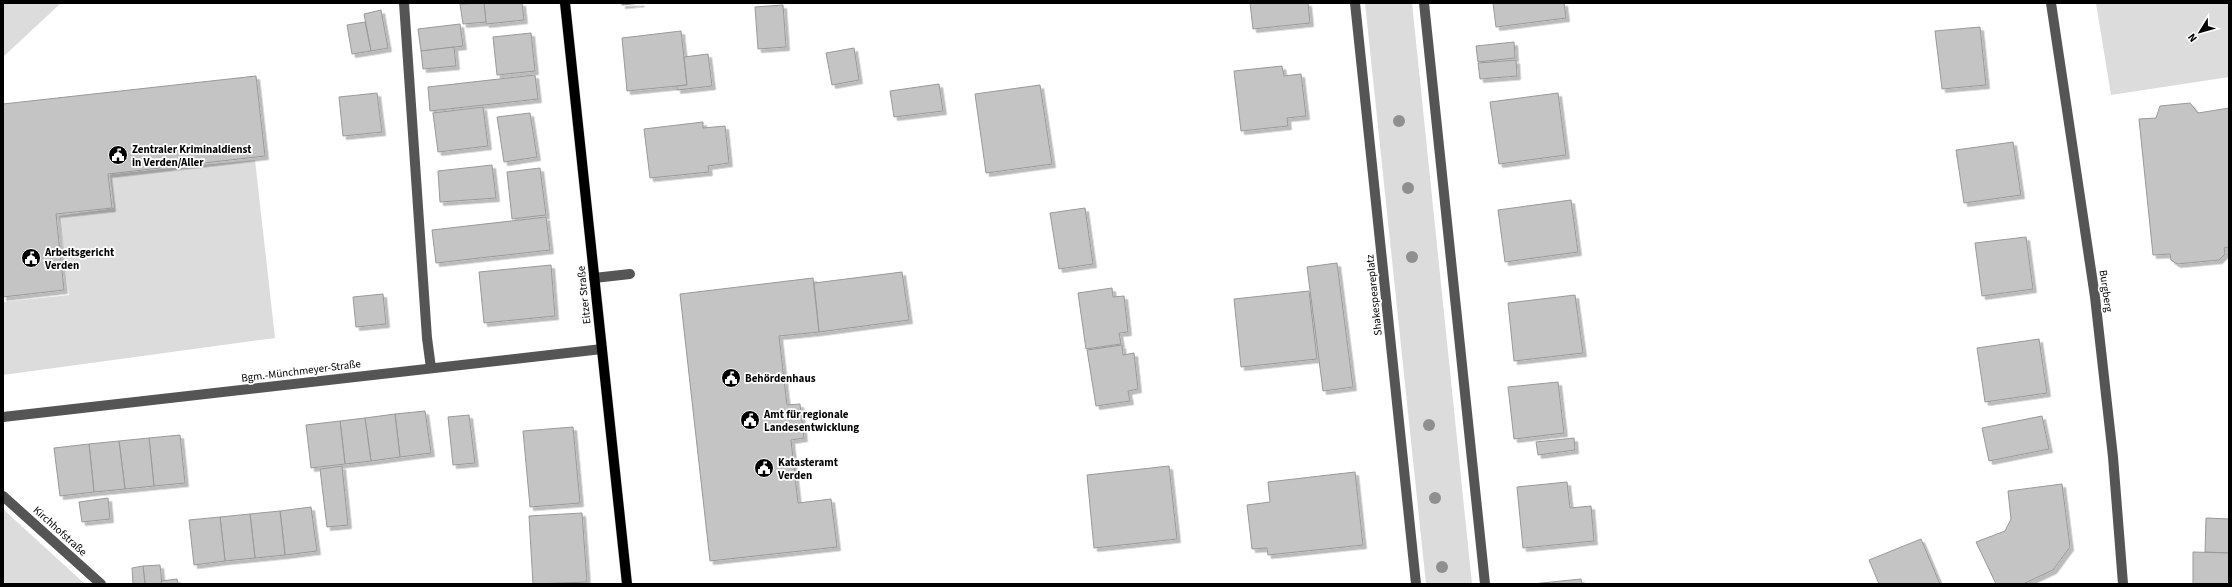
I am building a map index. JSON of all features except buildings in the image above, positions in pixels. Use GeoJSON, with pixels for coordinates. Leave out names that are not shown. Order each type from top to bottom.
{"type":"FeatureCollection","features":[{"type":"Feature","properties":{"kind":"main road","name":"Eitzer Straße"},"geometry":{"type":"LineString","coordinates":[[565,3],[627,584]]}},
{"type":"Feature","properties":{"kind":"street"},"geometry":{"type":"LineString","coordinates":[[404,3],[431,368]]}},
{"type":"Feature","properties":{"kind":"street","name":"Shakespeareplatz"},"geometry":{"type":"LineString","coordinates":[[1355,3],[1416,584]]}},
{"type":"Feature","properties":{"kind":"street"},"geometry":{"type":"LineString","coordinates":[[1424,3],[1485,584]]}},
{"type":"Feature","properties":{"kind":"street","name":"Burgberg"},"geometry":{"type":"LineString","coordinates":[[2051,3],[2095,297],[2113,457],[2123,584]]}},
{"type":"Feature","properties":{"kind":"street"},"geometry":{"type":"LineString","coordinates":[[594,278],[630,274]]}},
{"type":"Feature","properties":{"kind":"street","name":"Bgm.-Münchmeyer-Straße"},"geometry":{"type":"LineString","coordinates":[[3,417],[602,348]]}},
{"type":"Feature","properties":{"kind":"street","name":"Kirchhofstraße"},"geometry":{"type":"LineString","coordinates":[[3,496],[101,584]]}},
{"type":"Feature","properties":{"kind":"shaded area"},"geometry":{"type":"Polygon","coordinates":[[[3,3],[61,3],[3,57],[3,3]]]}},
{"type":"Feature","properties":{"kind":"shaded area"},"geometry":{"type":"Polygon","coordinates":[[[1365,3],[1412,3],[1472,584],[1426,584],[1365,3]]]}},
{"type":"Feature","properties":{"kind":"shaded area"},"geometry":{"type":"Polygon","coordinates":[[[2096,3],[2229,3],[2229,77],[2111,95],[2096,3]]]}},
{"type":"Feature","properties":{"kind":"shaded area"},"geometry":{"type":"Polygon","coordinates":[[[255,160],[275,338],[3,375],[3,302],[69,295],[59,216],[114,208],[110,174],[255,160]]]}},
{"type":"Feature","properties":{"kind":"shaded area"},"geometry":{"type":"Polygon","coordinates":[[[3,509],[85,584],[3,584],[3,509]]]}},
{"type":"Feature","properties":{"kind":"place","name":"Zentraler Kriminaldienst in Verden/Aller"},"geometry":{"type":"Point","coordinates":[118,155]}},
{"type":"Feature","properties":{"kind":"place","name":"Arbeitsgericht Verden"},"geometry":{"type":"Point","coordinates":[31,258]}},
{"type":"Feature","properties":{"kind":"place","name":"Behördenhaus"},"geometry":{"type":"Point","coordinates":[731,378]}},
{"type":"Feature","properties":{"kind":"place","name":"Amt für regionale Landesentwicklung"},"geometry":{"type":"Point","coordinates":[750,420]}},
{"type":"Feature","properties":{"kind":"place","name":"Katasteramt Verden"},"geometry":{"type":"Point","coordinates":[764,468]}}]}
